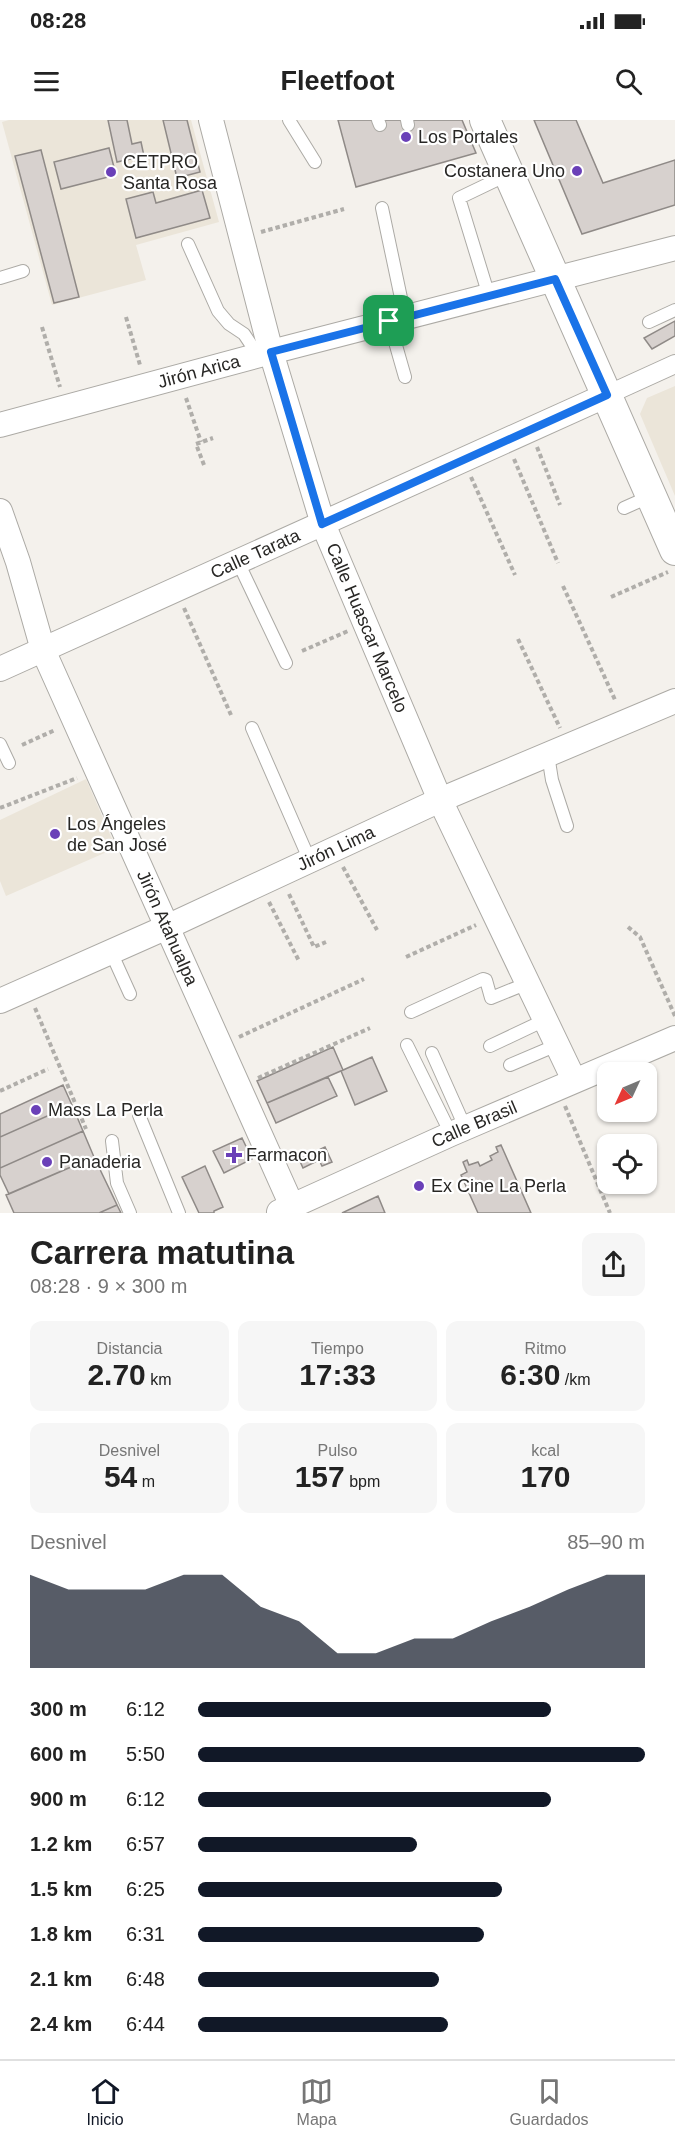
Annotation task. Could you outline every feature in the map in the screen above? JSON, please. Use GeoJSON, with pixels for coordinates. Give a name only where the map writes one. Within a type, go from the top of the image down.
{"type":"FeatureCollection","features":[{"type":"Feature","properties":{"kind":"street","name":"Calle Huascar Marcelo"},"geometry":{"type":"LineString","coordinates":[[212,120],[242,237],[264,354],[322,524],[440,800],[557,1045],[566,1084]]}},
{"type":"Feature","properties":{"kind":"street"},"geometry":{"type":"LineString","coordinates":[[485,120],[675,550]]}},
{"type":"Feature","properties":{"kind":"street","name":"Jirón Arica"},"geometry":{"type":"LineString","coordinates":[[0,425],[397,319],[675,248]]}},
{"type":"Feature","properties":{"kind":"street","name":"Calle Tarata"},"geometry":{"type":"LineString","coordinates":[[0,669],[675,364]]}},
{"type":"Feature","properties":{"kind":"street","name":"Jirón Atahualpa"},"geometry":{"type":"LineString","coordinates":[[0,511],[18,562],[43,650],[238,1087],[300,1208]]}},
{"type":"Feature","properties":{"kind":"street","name":"Jirón Lima"},"geometry":{"type":"LineString","coordinates":[[0,1001],[167,927],[440,800],[675,701]]}},
{"type":"Feature","properties":{"kind":"street","name":"Calle Brasil"},"geometry":{"type":"LineString","coordinates":[[300,1208],[458,1131],[675,1038]]}},
{"type":"Feature","properties":{"kind":"lane"},"geometry":{"type":"LineString","coordinates":[[289,120],[315,162]]}},
{"type":"Feature","properties":{"kind":"lane"},"geometry":{"type":"LineString","coordinates":[[489,296],[459,198],[509,174]]}},
{"type":"Feature","properties":{"kind":"lane"},"geometry":{"type":"LineString","coordinates":[[382,208],[405,377]]}},
{"type":"Feature","properties":{"kind":"lane"},"geometry":{"type":"LineString","coordinates":[[188,244],[218,311],[229,324],[244,334],[264,354]]}},
{"type":"Feature","properties":{"kind":"lane"},"geometry":{"type":"LineString","coordinates":[[0,278],[23,271]]}},
{"type":"Feature","properties":{"kind":"lane"},"geometry":{"type":"LineString","coordinates":[[649,322],[675,310]]}},
{"type":"Feature","properties":{"kind":"lane"},"geometry":{"type":"LineString","coordinates":[[624,508],[651,496]]}},
{"type":"Feature","properties":{"kind":"lane"},"geometry":{"type":"LineString","coordinates":[[238,562],[286,663]]}},
{"type":"Feature","properties":{"kind":"lane"},"geometry":{"type":"LineString","coordinates":[[252,728],[309,861]]}},
{"type":"Feature","properties":{"kind":"lane"},"geometry":{"type":"LineString","coordinates":[[0,744],[9,763]]}},
{"type":"Feature","properties":{"kind":"lane"},"geometry":{"type":"LineString","coordinates":[[558,751],[552,780],[567,826]]}},
{"type":"Feature","properties":{"kind":"lane"},"geometry":{"type":"LineString","coordinates":[[111,952],[130,994]]}},
{"type":"Feature","properties":{"kind":"lane"},"geometry":{"type":"LineString","coordinates":[[411,1012],[483,979],[486,980],[491,998],[528,983]]}},
{"type":"Feature","properties":{"kind":"lane"},"geometry":{"type":"LineString","coordinates":[[490,1046],[545,1020]]}},
{"type":"Feature","properties":{"kind":"lane"},"geometry":{"type":"LineString","coordinates":[[510,1065],[557,1045]]}},
{"type":"Feature","properties":{"kind":"lane"},"geometry":{"type":"LineString","coordinates":[[407,1046],[458,1131]]}},
{"type":"Feature","properties":{"kind":"lane"},"geometry":{"type":"LineString","coordinates":[[432,1053],[458,1131]]}},
{"type":"Feature","properties":{"kind":"lane"},"geometry":{"type":"LineString","coordinates":[[139,1115],[179,1213]]}},
{"type":"Feature","properties":{"kind":"lane"},"geometry":{"type":"LineString","coordinates":[[112,1141],[117,1183],[130,1213]]}},
{"type":"Feature","properties":{"kind":"path"},"geometry":{"type":"LineString","coordinates":[[242,237],[344,209]]}},
{"type":"Feature","properties":{"kind":"path"},"geometry":{"type":"LineString","coordinates":[[126,317],[146,386]]}},
{"type":"Feature","properties":{"kind":"path"},"geometry":{"type":"LineString","coordinates":[[42,327],[67,407]]}},
{"type":"Feature","properties":{"kind":"path"},"geometry":{"type":"LineString","coordinates":[[179,377],[201,442]]}},
{"type":"Feature","properties":{"kind":"path"},"geometry":{"type":"LineString","coordinates":[[204,465],[196,444],[213,438]]}},
{"type":"Feature","properties":{"kind":"path"},"geometry":{"type":"LineString","coordinates":[[537,445],[560,505]]}},
{"type":"Feature","properties":{"kind":"path"},"geometry":{"type":"LineString","coordinates":[[513,456],[558,563]]}},
{"type":"Feature","properties":{"kind":"path"},"geometry":{"type":"LineString","coordinates":[[471,476],[515,575]]}},
{"type":"Feature","properties":{"kind":"path"},"geometry":{"type":"LineString","coordinates":[[611,597],[675,569]]}},
{"type":"Feature","properties":{"kind":"path"},"geometry":{"type":"LineString","coordinates":[[563,586],[625,722]]}},
{"type":"Feature","properties":{"kind":"path"},"geometry":{"type":"LineString","coordinates":[[183,606],[231,715]]}},
{"type":"Feature","properties":{"kind":"path"},"geometry":{"type":"LineString","coordinates":[[302,651],[365,623]]}},
{"type":"Feature","properties":{"kind":"path"},"geometry":{"type":"LineString","coordinates":[[518,639],[558,751]]}},
{"type":"Feature","properties":{"kind":"path"},"geometry":{"type":"LineString","coordinates":[[22,745],[74,720]]}},
{"type":"Feature","properties":{"kind":"path"},"geometry":{"type":"LineString","coordinates":[[0,808],[97,770]]}},
{"type":"Feature","properties":{"kind":"path"},"geometry":{"type":"LineString","coordinates":[[334,850],[376,930]]}},
{"type":"Feature","properties":{"kind":"path"},"geometry":{"type":"LineString","coordinates":[[269,879],[314,947],[326,942]]}},
{"type":"Feature","properties":{"kind":"path"},"geometry":{"type":"LineString","coordinates":[[269,879],[298,961]]}},
{"type":"Feature","properties":{"kind":"path"},"geometry":{"type":"LineString","coordinates":[[406,957],[496,916]]}},
{"type":"Feature","properties":{"kind":"path"},"geometry":{"type":"LineString","coordinates":[[628,927],[640,937],[675,1016]]}},
{"type":"Feature","properties":{"kind":"path"},"geometry":{"type":"LineString","coordinates":[[220,1046],[364,979]]}},
{"type":"Feature","properties":{"kind":"path"},"geometry":{"type":"LineString","coordinates":[[33,1003],[86,1129]]}},
{"type":"Feature","properties":{"kind":"path"},"geometry":{"type":"LineString","coordinates":[[238,1087],[370,1028]]}},
{"type":"Feature","properties":{"kind":"path"},"geometry":{"type":"LineString","coordinates":[[0,1091],[48,1069]]}},
{"type":"Feature","properties":{"kind":"path"},"geometry":{"type":"LineString","coordinates":[[566,1084],[610,1213]]}},
{"type":"Feature","properties":{"kind":"shaded area","name":"CETPRO Santa Rosa"},"geometry":{"type":"Polygon","coordinates":[[[9,120],[191,120],[219,222],[136,245],[146,280],[52,305],[2,122],[9,120]]]}},
{"type":"Feature","properties":{"kind":"shaded area"},"geometry":{"type":"Polygon","coordinates":[[[675,386],[675,496],[640,414],[647,398],[675,386]]]}},
{"type":"Feature","properties":{"kind":"shaded area","name":"Los Ángeles de San José"},"geometry":{"type":"Polygon","coordinates":[[[86,779],[116,848],[6,896],[0,881],[0,820],[86,779]]]}},
{"type":"Feature","properties":{"kind":"building"},"geometry":{"type":"Polygon","coordinates":[[[108,120],[127,120],[132,144],[141,142],[144,156],[117,162],[108,120]]]}},
{"type":"Feature","properties":{"kind":"building"},"geometry":{"type":"Polygon","coordinates":[[[163,120],[187,120],[200,172],[177,178],[163,120]]]}},
{"type":"Feature","properties":{"kind":"building","name":"Los Portales"},"geometry":{"type":"Polygon","coordinates":[[[338,120],[462,120],[476,153],[356,187],[338,120]]]}},
{"type":"Feature","properties":{"kind":"building","name":"Costanera Uno"},"geometry":{"type":"Polygon","coordinates":[[[534,120],[576,120],[603,183],[675,160],[675,205],[582,234],[534,120]]]}},
{"type":"Feature","properties":{"kind":"building"},"geometry":{"type":"Polygon","coordinates":[[[109,148],[116,175],[61,189],[54,162],[109,148]]]}},
{"type":"Feature","properties":{"kind":"building"},"geometry":{"type":"Polygon","coordinates":[[[41,150],[79,297],[54,303],[15,156],[41,150]]]}},
{"type":"Feature","properties":{"kind":"building"},"geometry":{"type":"Polygon","coordinates":[[[202,190],[210,218],[136,238],[126,199],[153,192],[156,203],[202,190]]]}},
{"type":"Feature","properties":{"kind":"building"},"geometry":{"type":"Polygon","coordinates":[[[675,321],[675,336],[652,349],[644,338],[675,321]]]}},
{"type":"Feature","properties":{"kind":"building"},"geometry":{"type":"Polygon","coordinates":[[[333,1047],[343,1070],[267,1103],[257,1081],[333,1047]]]}},
{"type":"Feature","properties":{"kind":"building"},"geometry":{"type":"Polygon","coordinates":[[[372,1057],[387,1091],[355,1105],[341,1071],[372,1057]]]}},
{"type":"Feature","properties":{"kind":"building"},"geometry":{"type":"Polygon","coordinates":[[[328,1077],[337,1096],[276,1123],[267,1103],[328,1077]]]}},
{"type":"Feature","properties":{"kind":"building","name":"Mass La Perla"},"geometry":{"type":"Polygon","coordinates":[[[63,1085],[72,1105],[0,1137],[0,1114],[63,1085]]]}},
{"type":"Feature","properties":{"kind":"building"},"geometry":{"type":"Polygon","coordinates":[[[72,1105],[83,1131],[0,1168],[0,1137],[72,1105]]]}},
{"type":"Feature","properties":{"kind":"building","name":"Panaderia"},"geometry":{"type":"Polygon","coordinates":[[[83,1131],[94,1157],[9,1194],[0,1175],[0,1168],[83,1131]]]}},
{"type":"Feature","properties":{"kind":"building"},"geometry":{"type":"Polygon","coordinates":[[[242,1138],[252,1159],[224,1173],[213,1151],[242,1138]]]}},
{"type":"Feature","properties":{"kind":"building"},"geometry":{"type":"Polygon","coordinates":[[[501,1145],[531,1213],[478,1213],[461,1175],[467,1172],[463,1162],[467,1160],[469,1165],[478,1162],[480,1166],[492,1160],[490,1156],[498,1152],[496,1147],[501,1145]]]}},
{"type":"Feature","properties":{"kind":"building"},"geometry":{"type":"Polygon","coordinates":[[[325,1147],[332,1162],[322,1166],[319,1160],[303,1168],[299,1159],[325,1147]]]}},
{"type":"Feature","properties":{"kind":"building"},"geometry":{"type":"Polygon","coordinates":[[[94,1157],[117,1205],[99,1213],[14,1213],[6,1195],[94,1157]]]}},
{"type":"Feature","properties":{"kind":"building"},"geometry":{"type":"Polygon","coordinates":[[[205,1166],[223,1207],[214,1213],[199,1213],[182,1177],[205,1166]]]}},
{"type":"Feature","properties":{"kind":"building"},"geometry":{"type":"Polygon","coordinates":[[[378,1196],[385,1213],[342,1213],[378,1196]]]}},
{"type":"Feature","properties":{"kind":"building"},"geometry":{"type":"Polygon","coordinates":[[[117,1205],[121,1213],[99,1213],[117,1205]]]}},
{"type":"Feature","properties":{"kind":"place","name":"Los Portales"},"geometry":{"type":"Point","coordinates":[406,137]}},
{"type":"Feature","properties":{"kind":"place","name":"Costanera Uno"},"geometry":{"type":"Point","coordinates":[577,171]}},
{"type":"Feature","properties":{"kind":"place","name":"CETPRO Santa Rosa"},"geometry":{"type":"Point","coordinates":[111,172]}},
{"type":"Feature","properties":{"kind":"place","name":"Los Ángeles de San José"},"geometry":{"type":"Point","coordinates":[55,834]}},
{"type":"Feature","properties":{"kind":"place","name":"Mass La Perla"},"geometry":{"type":"Point","coordinates":[36,1110]}},
{"type":"Feature","properties":{"kind":"place","name":"Farmacon"},"geometry":{"type":"Point","coordinates":[234,1155]}},
{"type":"Feature","properties":{"kind":"place","name":"Panaderia"},"geometry":{"type":"Point","coordinates":[47,1162]}},
{"type":"Feature","properties":{"kind":"place","name":"Ex Cine La Perla"},"geometry":{"type":"Point","coordinates":[419,1186]}},
{"type":"Feature","properties":{"kind":"route"},"geometry":{"type":"LineString","coordinates":[[555,279],[607,395],[322,524],[271,352],[389,321],[555,279]]}}]}
